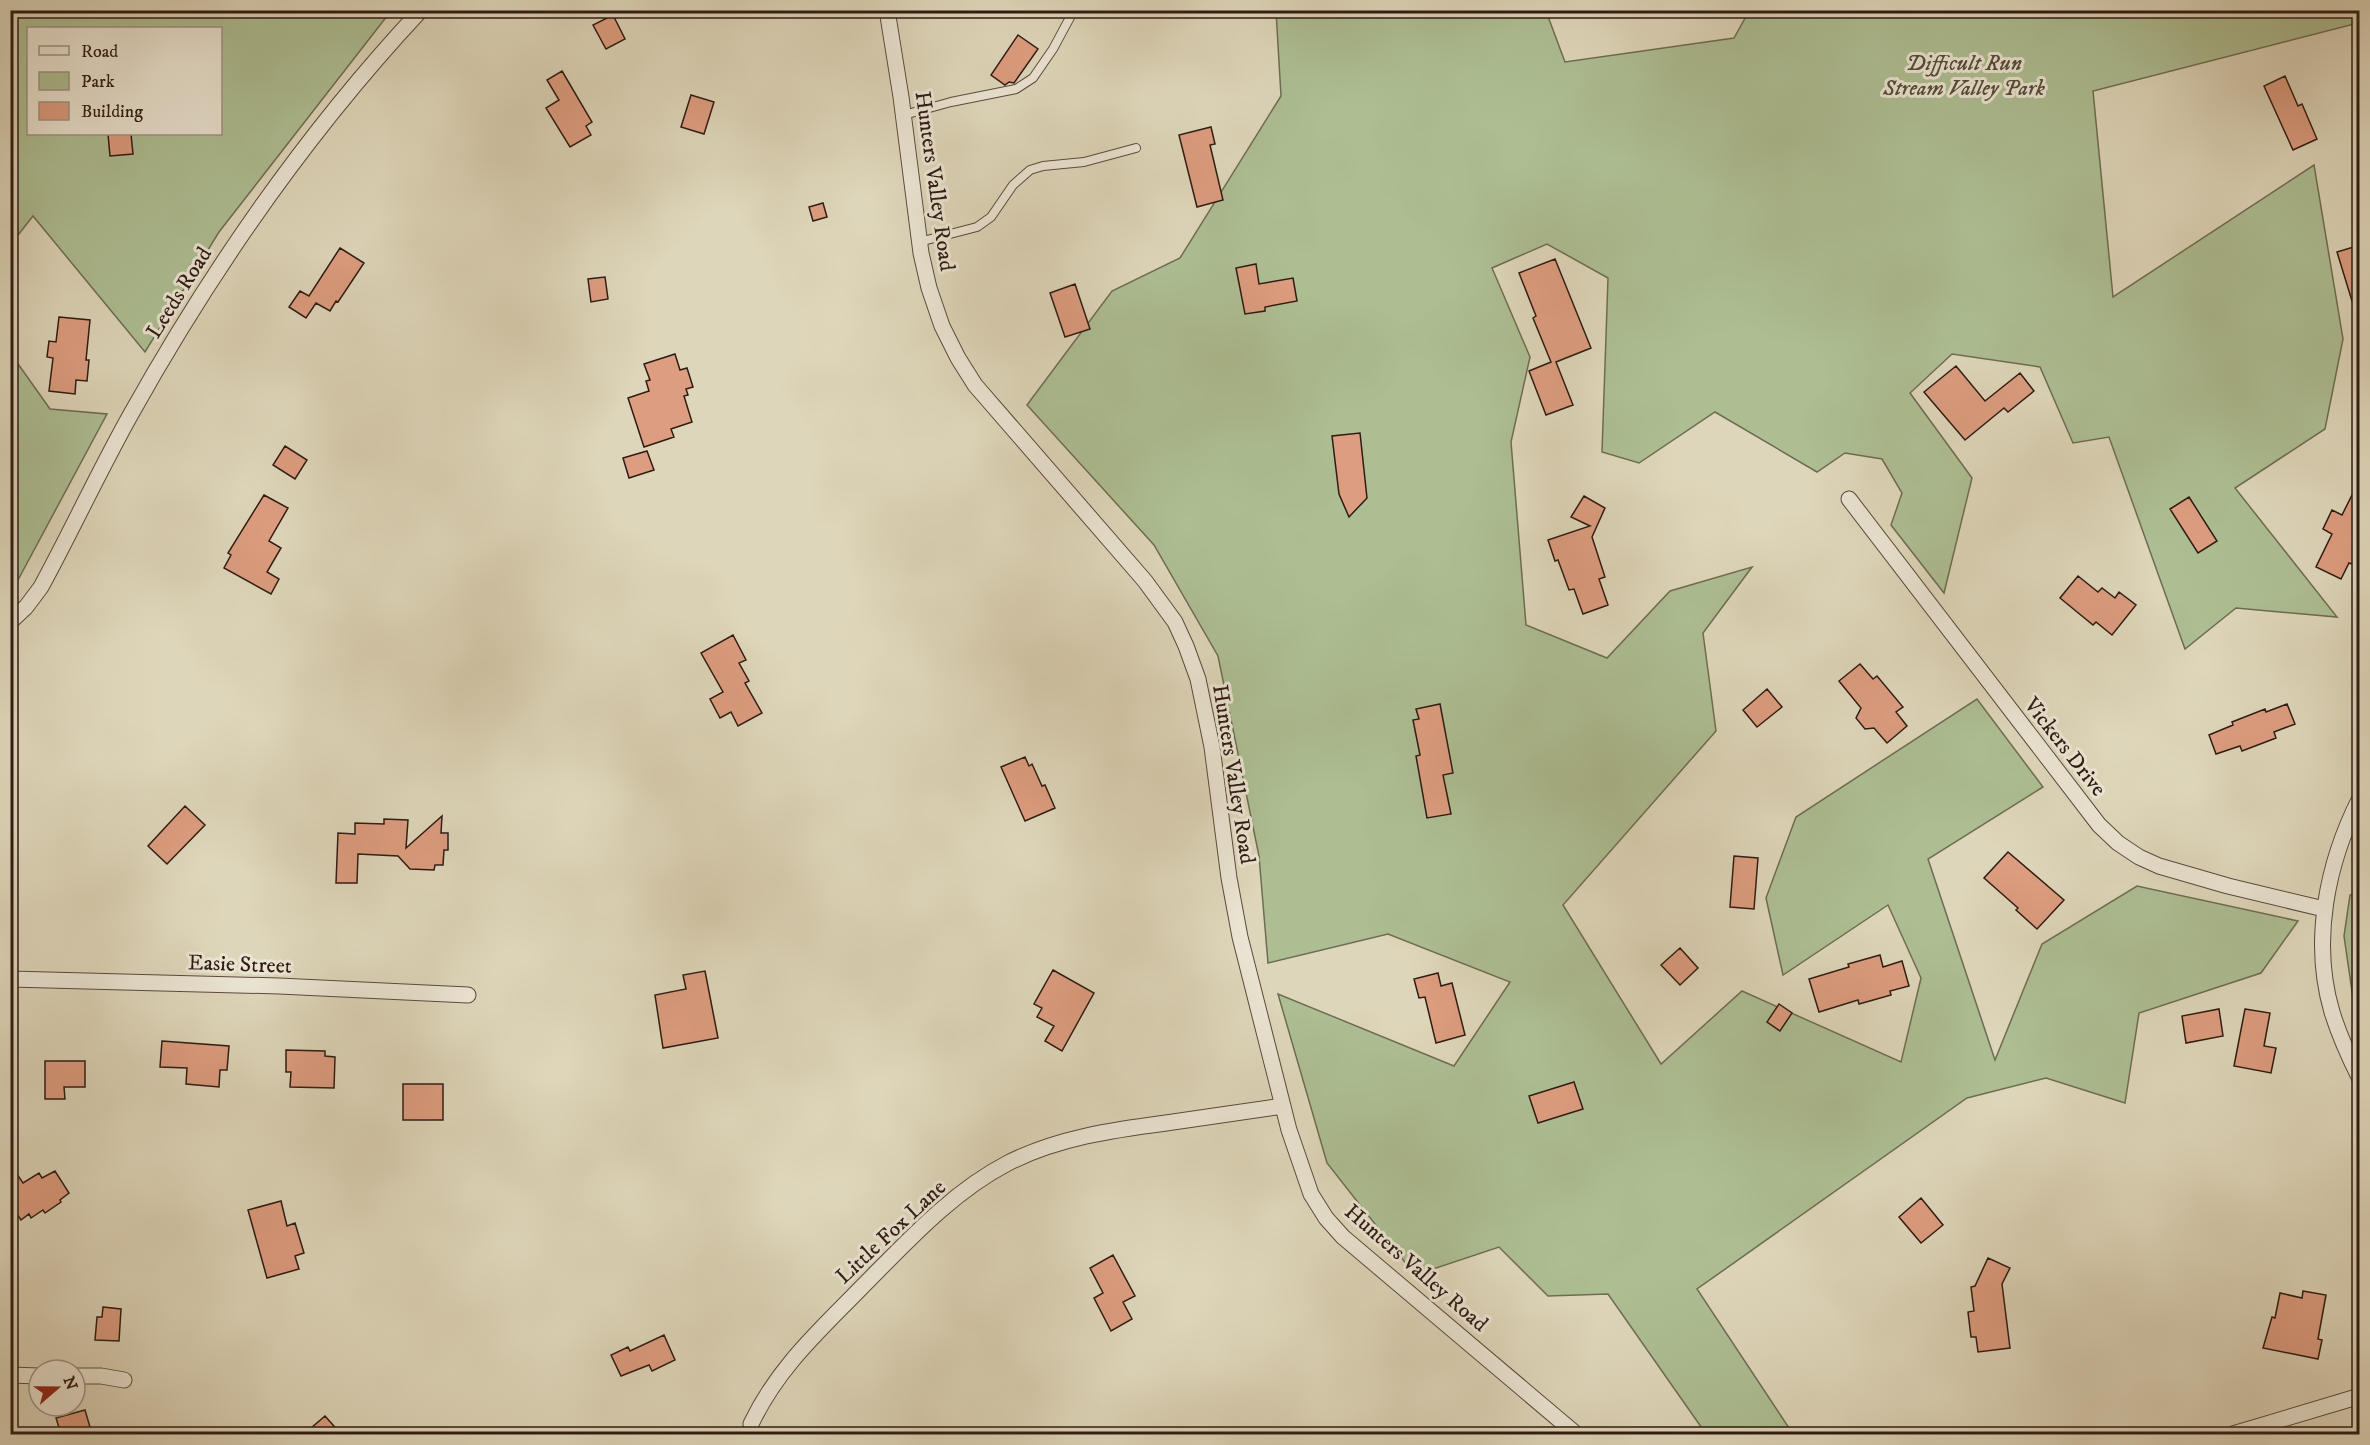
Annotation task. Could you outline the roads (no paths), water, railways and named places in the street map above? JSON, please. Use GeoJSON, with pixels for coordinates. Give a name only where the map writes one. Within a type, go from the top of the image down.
{"type":"FeatureCollection","features":[{"type":"Feature","properties":{"kind":"street","name":"Leeds Road"},"geometry":{"type":"LineString","coordinates":[[10,622],[26,607],[41,587],[132,412],[184,323],[247,228],[347,93],[421,10]]}},
{"type":"Feature","properties":{"kind":"street","name":"Hunters Valley Road"},"geometry":{"type":"LineString","coordinates":[[887,10],[904,115],[919,242],[929,288],[942,326],[957,358],[975,385],[1145,581],[1175,622],[1198,679],[1212,747],[1229,878],[1240,936],[1283,1106],[1301,1170],[1311,1194],[1326,1218],[1342,1237],[1576,1434]]}},
{"type":"Feature","properties":{"kind":"street","name":"Vickers Drive"},"geometry":{"type":"LineString","coordinates":[[1849,499],[2098,825],[2118,843],[2159,866],[2228,886],[2324,909]]}},
{"type":"Feature","properties":{"kind":"street"},"geometry":{"type":"LineString","coordinates":[[2360,798],[2342,840],[2329,882],[2322,938],[2324,975],[2331,1010],[2343,1044],[2360,1079]]}},
{"type":"Feature","properties":{"kind":"street","name":"Easie Street"},"geometry":{"type":"LineString","coordinates":[[10,980],[279,986],[468,995]]}},
{"type":"Feature","properties":{"kind":"street","name":"Little Fox Lane"},"geometry":{"type":"LineString","coordinates":[[751,1424],[780,1373],[803,1346],[924,1225],[962,1194],[1005,1164],[1062,1141],[1126,1128],[1283,1106]]}},
{"type":"Feature","properties":{"kind":"street"},"geometry":{"type":"LineString","coordinates":[[10,1375],[27,1376]]}},
{"type":"Feature","properties":{"kind":"street"},"geometry":{"type":"LineString","coordinates":[[87,1376],[124,1380]]}},
{"type":"Feature","properties":{"kind":"street"},"geometry":{"type":"LineString","coordinates":[[2233,1434],[2360,1396]]}},
{"type":"Feature","properties":{"kind":"lane"},"geometry":{"type":"LineString","coordinates":[[904,115],[951,102],[1016,89],[1033,78],[1053,49],[1074,10]]}},
{"type":"Feature","properties":{"kind":"lane"},"geometry":{"type":"LineString","coordinates":[[919,242],[977,227],[991,217],[1013,185],[1030,170],[1043,166],[1084,162],[1136,148]]}},
{"type":"Feature","properties":{"kind":"park label","name":"Difficult Run Stream Valley Park"},"geometry":{"type":"Point","coordinates":[1964,74]}}]}
